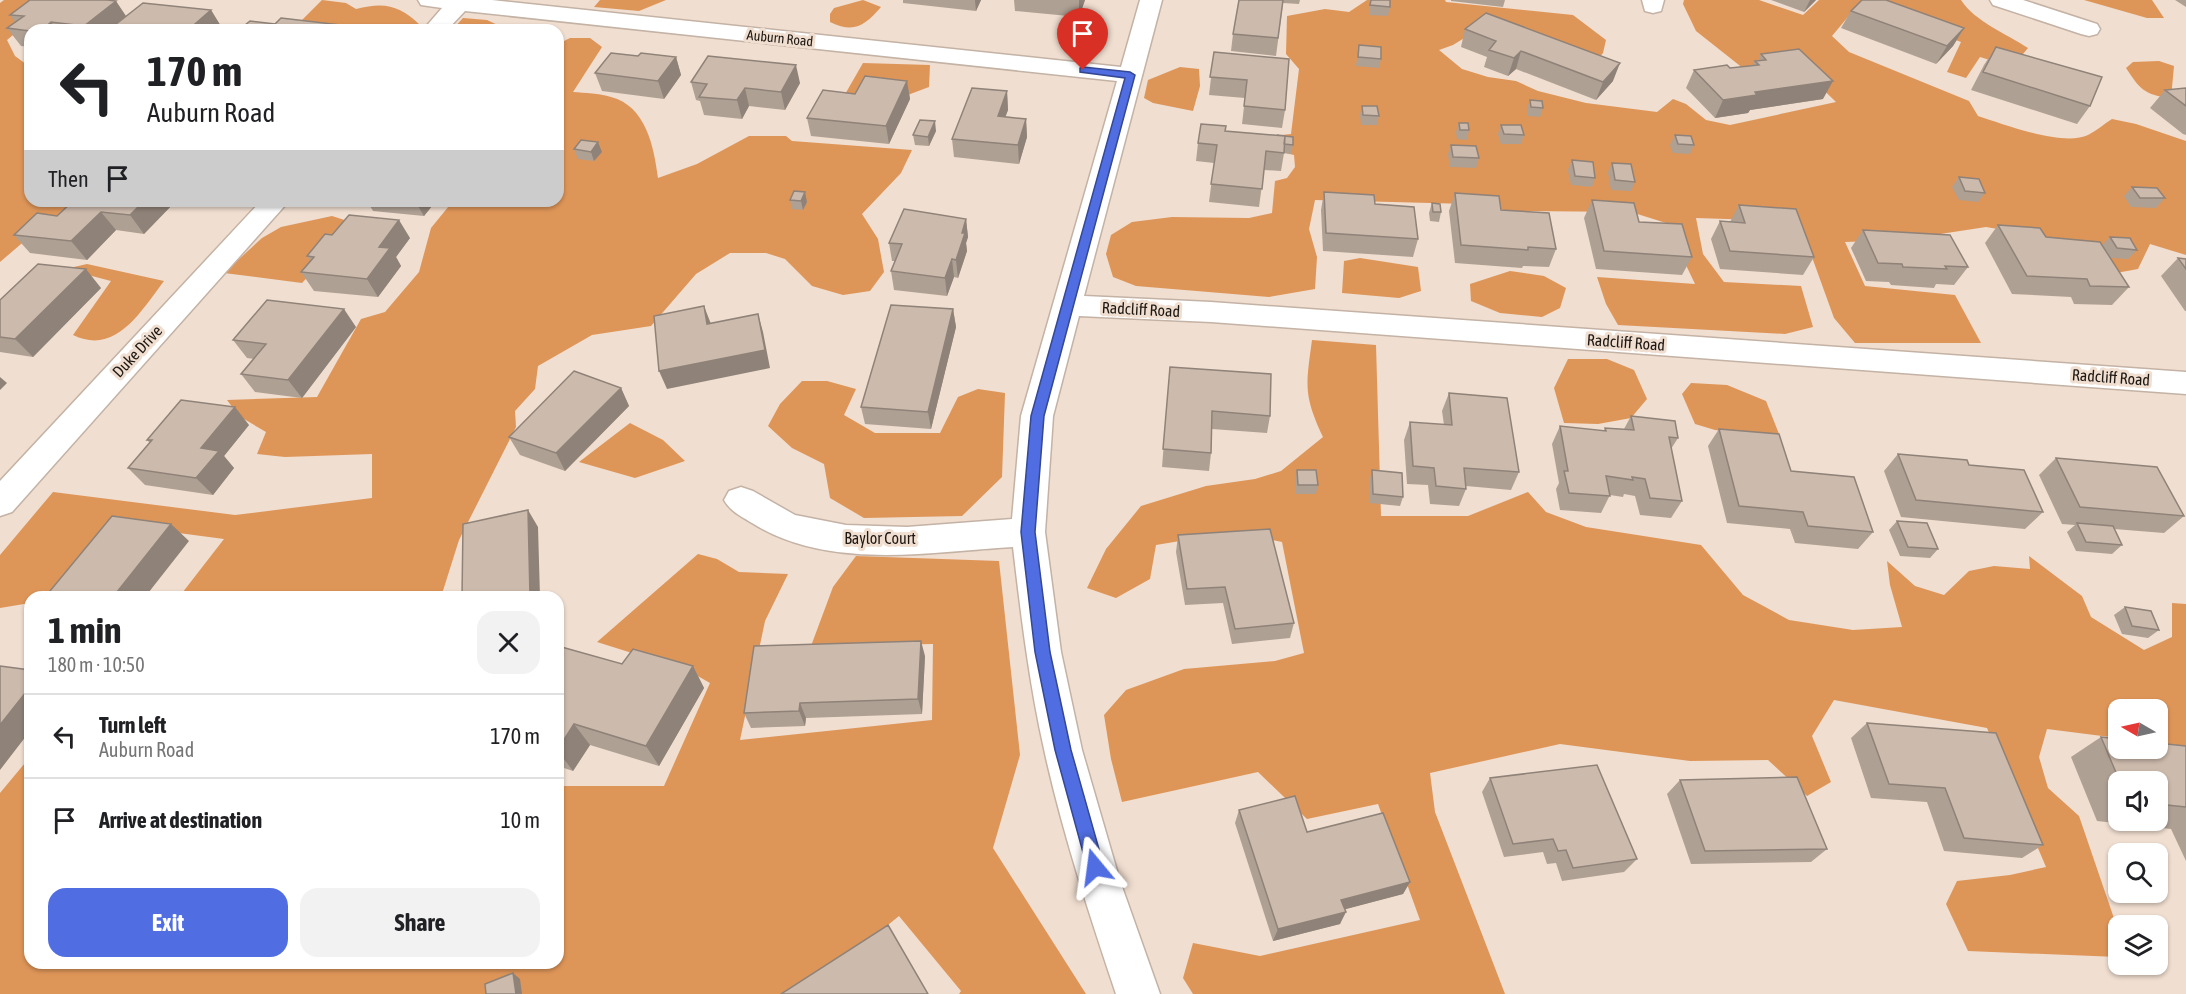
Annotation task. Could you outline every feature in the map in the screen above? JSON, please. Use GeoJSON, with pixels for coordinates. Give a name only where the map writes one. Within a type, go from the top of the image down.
{"type":"FeatureCollection","features":[{"type":"Feature","properties":{"kind":"street","name":"Auburn Road"},"geometry":{"type":"LineString","coordinates":[[429,0],[1130,75]]}},
{"type":"Feature","properties":{"kind":"street"},"geometry":{"type":"LineString","coordinates":[[1138,994],[1099,881],[1063,750],[1042,652],[1028,532],[1037,416],[1150,0]]}},
{"type":"Feature","properties":{"kind":"street"},"geometry":{"type":"LineString","coordinates":[[2001,0],[2089,29]]}},
{"type":"Feature","properties":{"kind":"street"},"geometry":{"type":"LineString","coordinates":[[440,24],[460,3]]}},
{"type":"Feature","properties":{"kind":"street","name":"Duke Drive"},"geometry":{"type":"LineString","coordinates":[[0,503],[271,207]]}},
{"type":"Feature","properties":{"kind":"street","name":"Radcliff Road"},"geometry":{"type":"LineString","coordinates":[[1066,305],[1211,312],[2186,382]]}},
{"type":"Feature","properties":{"kind":"street","name":"Baylor Court"},"geometry":{"type":"LineString","coordinates":[[741,500],[787,526],[827,538],[868,542],[1028,532]]}},
{"type":"Feature","properties":{"kind":"shaded area"},"geometry":{"type":"Polygon","coordinates":[[[4,0],[93,0],[53,2],[7,40],[15,56],[24,63],[24,207],[82,207],[28,238],[0,262],[0,3],[4,0]]]}},
{"type":"Feature","properties":{"kind":"shaded area"},"geometry":{"type":"Polygon","coordinates":[[[322,0],[346,3],[356,9],[375,6],[391,7],[406,14],[419,24],[298,24],[322,0]]]}},
{"type":"Feature","properties":{"kind":"shaded area"},"geometry":{"type":"Polygon","coordinates":[[[600,0],[666,0],[639,11],[594,7],[600,0]]]}},
{"type":"Feature","properties":{"kind":"shaded area"},"geometry":{"type":"Polygon","coordinates":[[[863,0],[881,7],[864,23],[859,26],[846,27],[830,22],[830,14],[834,8],[863,0]]]}},
{"type":"Feature","properties":{"kind":"shaded area"},"geometry":{"type":"Polygon","coordinates":[[[1367,0],[1445,0],[1446,2],[1573,15],[1606,40],[1603,53],[1591,67],[1482,27],[1453,45],[1439,50],[1462,69],[1488,77],[1516,81],[1538,91],[1586,103],[1657,112],[1673,99],[1686,104],[1706,120],[1730,125],[1836,102],[1797,64],[1744,69],[1696,31],[1683,4],[1684,0],[1759,0],[1803,15],[1819,0],[1862,0],[1832,36],[1849,52],[1969,101],[1978,116],[2017,129],[2064,138],[2088,135],[2112,119],[2136,124],[2186,141],[2186,255],[2150,244],[2138,269],[2116,273],[2033,235],[1986,227],[1901,240],[1845,242],[1865,286],[1955,295],[1981,343],[1855,343],[1834,318],[1804,235],[1784,221],[1696,218],[1703,254],[1724,282],[1801,286],[1813,327],[1785,334],[1618,325],[1606,304],[1597,277],[1695,284],[1666,223],[1631,212],[1510,211],[1469,204],[1315,200],[1309,229],[1317,257],[1315,289],[1269,297],[1136,286],[1113,277],[1106,254],[1111,235],[1132,222],[1172,217],[1249,218],[1272,213],[1275,181],[1287,178],[1295,167],[1294,155],[1251,145],[1272,136],[1291,134],[1299,69],[1286,54],[1287,16],[1325,9],[1349,12],[1367,0]]]}},
{"type":"Feature","properties":{"kind":"shaded area"},"geometry":{"type":"Polygon","coordinates":[[[1888,0],[1961,0],[1982,21],[2028,48],[2012,67],[1980,57],[1966,78],[1947,72],[1961,42],[1880,11],[1888,0]]]}},
{"type":"Feature","properties":{"kind":"shaded area"},"geometry":{"type":"Polygon","coordinates":[[[2084,0],[2152,0],[2164,18],[2147,18],[2084,0]]]}},
{"type":"Feature","properties":{"kind":"shaded area"},"geometry":{"type":"Polygon","coordinates":[[[463,18],[487,20],[496,24],[458,24],[463,18]]]}},
{"type":"Feature","properties":{"kind":"shaded area"},"geometry":{"type":"Polygon","coordinates":[[[570,38],[590,38],[602,47],[573,92],[606,96],[623,102],[633,109],[651,141],[658,178],[697,164],[749,136],[786,136],[792,141],[912,150],[901,173],[862,214],[878,239],[884,272],[870,291],[843,295],[812,286],[785,259],[766,253],[730,253],[696,274],[651,326],[592,335],[538,366],[535,389],[515,411],[516,427],[459,540],[443,591],[184,591],[224,539],[118,525],[68,581],[52,591],[24,591],[24,604],[0,608],[0,555],[53,492],[235,515],[372,498],[372,454],[285,457],[257,454],[266,432],[239,416],[227,400],[317,397],[361,319],[385,312],[419,272],[431,228],[448,207],[564,207],[564,41],[570,38]]]}},
{"type":"Feature","properties":{"kind":"shaded area"},"geometry":{"type":"Polygon","coordinates":[[[2159,61],[2174,66],[2171,98],[2144,90],[2126,68],[2133,62],[2159,61]]]}},
{"type":"Feature","properties":{"kind":"shaded area"},"geometry":{"type":"Polygon","coordinates":[[[863,63],[930,65],[929,87],[905,96],[844,96],[863,63]]]}},
{"type":"Feature","properties":{"kind":"shaded area"},"geometry":{"type":"Polygon","coordinates":[[[1180,67],[1199,69],[1200,86],[1193,111],[1153,103],[1144,98],[1148,80],[1180,67]]]}},
{"type":"Feature","properties":{"kind":"shaded area"},"geometry":{"type":"Polygon","coordinates":[[[332,216],[357,224],[302,283],[224,273],[262,238],[281,227],[332,216]]]}},
{"type":"Feature","properties":{"kind":"shaded area"},"geometry":{"type":"Polygon","coordinates":[[[1360,258],[1418,267],[1421,291],[1399,298],[1342,293],[1344,261],[1360,258]]]}},
{"type":"Feature","properties":{"kind":"shaded area"},"geometry":{"type":"Polygon","coordinates":[[[87,264],[164,281],[126,327],[102,340],[88,340],[73,335],[111,281],[65,269],[87,264]]]}},
{"type":"Feature","properties":{"kind":"shaded area"},"geometry":{"type":"Polygon","coordinates":[[[1510,271],[1544,276],[1566,288],[1560,308],[1542,317],[1500,313],[1471,301],[1470,284],[1510,271]]]}},
{"type":"Feature","properties":{"kind":"shaded area"},"geometry":{"type":"Polygon","coordinates":[[[1312,340],[1376,345],[1381,516],[1468,516],[1528,492],[1546,512],[1586,527],[1701,545],[1743,595],[1789,620],[1853,630],[1902,627],[1890,585],[1887,561],[1915,586],[1944,595],[1969,571],[1994,566],[2030,569],[2029,556],[2082,596],[2091,617],[2144,650],[2172,637],[2172,603],[2186,604],[2186,746],[2168,744],[2168,699],[2108,699],[2108,737],[2047,729],[2039,757],[2048,788],[2079,816],[2113,915],[2108,915],[2108,957],[1968,951],[1946,904],[1957,881],[2010,875],[2046,867],[1987,728],[1834,700],[1812,736],[1831,782],[1807,796],[1768,760],[1690,761],[1560,744],[1430,773],[1435,812],[1505,994],[1193,994],[1183,978],[1193,943],[1260,956],[1420,920],[1378,804],[1307,819],[1258,772],[1122,802],[1111,759],[1104,715],[1126,690],[1184,669],[1275,661],[1304,653],[1282,542],[1234,532],[1156,545],[1150,579],[1116,598],[1087,588],[1106,549],[1141,506],[1206,486],[1255,479],[1281,471],[1323,437],[1309,399],[1308,368],[1312,340]]]}},
{"type":"Feature","properties":{"kind":"shaded area"},"geometry":{"type":"Polygon","coordinates":[[[1568,359],[1607,359],[1634,370],[1647,399],[1631,418],[1598,424],[1564,423],[1554,388],[1568,359]]]}},
{"type":"Feature","properties":{"kind":"shaded area"},"geometry":{"type":"Polygon","coordinates":[[[802,381],[827,381],[856,389],[844,415],[875,433],[940,433],[958,397],[978,389],[1005,393],[1002,477],[962,516],[864,518],[830,498],[824,464],[792,448],[768,426],[780,404],[802,381]]]}},
{"type":"Feature","properties":{"kind":"shaded area"},"geometry":{"type":"Polygon","coordinates":[[[1691,383],[1727,385],[1766,401],[1781,439],[1715,430],[1695,424],[1682,394],[1691,383]]]}},
{"type":"Feature","properties":{"kind":"shaded area"},"geometry":{"type":"Polygon","coordinates":[[[630,423],[663,440],[685,461],[635,478],[579,462],[630,423]]]}},
{"type":"Feature","properties":{"kind":"shaded area"},"geometry":{"type":"Polygon","coordinates":[[[698,554],[717,559],[739,572],[788,574],[765,621],[740,740],[932,720],[933,644],[811,646],[833,587],[856,556],[999,561],[1020,755],[993,848],[1086,994],[959,994],[961,991],[899,916],[803,994],[0,994],[0,793],[24,764],[24,969],[564,969],[564,786],[664,786],[710,683],[689,671],[597,642],[698,554]]]}},
{"type":"Feature","properties":{"kind":"building"},"geometry":{"type":"Polygon","coordinates":[[[30,0],[116,1],[87,24],[51,22],[49,24],[24,24],[24,30],[7,28],[24,16],[10,15],[30,0]]]}},
{"type":"Feature","properties":{"kind":"building"},"geometry":{"type":"Polygon","coordinates":[[[1239,0],[1283,0],[1278,38],[1233,34],[1239,0]]]}},
{"type":"Feature","properties":{"kind":"building"},"geometry":{"type":"Polygon","coordinates":[[[1371,0],[1390,0],[1390,7],[1370,5],[1371,0]]]}},
{"type":"Feature","properties":{"kind":"building"},"geometry":{"type":"Polygon","coordinates":[[[1862,0],[1886,0],[1964,28],[1947,46],[1851,11],[1862,0]]]}},
{"type":"Feature","properties":{"kind":"building"},"geometry":{"type":"Polygon","coordinates":[[[143,3],[211,10],[195,24],[116,24],[143,3]]]}},
{"type":"Feature","properties":{"kind":"building"},"geometry":{"type":"Polygon","coordinates":[[[1486,13],[1620,63],[1603,82],[1521,51],[1514,58],[1489,50],[1496,41],[1465,29],[1486,13]]]}},
{"type":"Feature","properties":{"kind":"building"},"geometry":{"type":"Polygon","coordinates":[[[281,18],[332,24],[275,24],[281,18]]]}},
{"type":"Feature","properties":{"kind":"building"},"geometry":{"type":"Polygon","coordinates":[[[250,21],[275,24],[246,24],[250,21]]]}},
{"type":"Feature","properties":{"kind":"building"},"geometry":{"type":"Polygon","coordinates":[[[1359,45],[1381,47],[1381,59],[1358,57],[1359,45]]]}},
{"type":"Feature","properties":{"kind":"building"},"geometry":{"type":"Polygon","coordinates":[[[1996,47],[2102,77],[2090,106],[1983,72],[1996,47]]]}},
{"type":"Feature","properties":{"kind":"building"},"geometry":{"type":"Polygon","coordinates":[[[1799,49],[1833,81],[1755,92],[1757,95],[1723,100],[1694,70],[1727,65],[1730,68],[1759,65],[1755,61],[1766,60],[1761,54],[1799,49]]]}},
{"type":"Feature","properties":{"kind":"building"},"geometry":{"type":"Polygon","coordinates":[[[1214,52],[1289,59],[1285,110],[1244,106],[1247,80],[1210,77],[1214,52]]]}},
{"type":"Feature","properties":{"kind":"building"},"geometry":{"type":"Polygon","coordinates":[[[611,53],[638,56],[641,53],[676,57],[658,81],[595,73],[611,53]]]}},
{"type":"Feature","properties":{"kind":"building"},"geometry":{"type":"Polygon","coordinates":[[[708,56],[796,65],[781,92],[745,88],[737,100],[699,97],[707,84],[691,82],[708,56]]]}},
{"type":"Feature","properties":{"kind":"building"},"geometry":{"type":"Polygon","coordinates":[[[865,76],[907,81],[886,126],[807,118],[823,90],[855,94],[865,76]]]}},
{"type":"Feature","properties":{"kind":"building"},"geometry":{"type":"Polygon","coordinates":[[[972,88],[1007,91],[998,116],[1026,119],[1018,145],[952,139],[972,88]]]}},
{"type":"Feature","properties":{"kind":"building"},"geometry":{"type":"Polygon","coordinates":[[[2186,88],[2186,106],[2165,90],[2186,88]]]}},
{"type":"Feature","properties":{"kind":"building"},"geometry":{"type":"Polygon","coordinates":[[[1530,100],[1542,101],[1543,108],[1531,107],[1530,100]]]}},
{"type":"Feature","properties":{"kind":"building"},"geometry":{"type":"Polygon","coordinates":[[[1362,106],[1377,106],[1379,116],[1363,115],[1362,106]]]}},
{"type":"Feature","properties":{"kind":"building"},"geometry":{"type":"Polygon","coordinates":[[[920,120],[935,121],[928,137],[913,135],[920,120]]]}},
{"type":"Feature","properties":{"kind":"building"},"geometry":{"type":"Polygon","coordinates":[[[1459,123],[1468,123],[1469,130],[1460,130],[1459,123]]]}},
{"type":"Feature","properties":{"kind":"building"},"geometry":{"type":"Polygon","coordinates":[[[1201,124],[1226,126],[1225,131],[1285,136],[1284,153],[1266,151],[1262,189],[1211,184],[1217,145],[1198,143],[1201,124]]]}},
{"type":"Feature","properties":{"kind":"building"},"geometry":{"type":"Polygon","coordinates":[[[1501,125],[1521,125],[1524,135],[1504,134],[1501,125]]]}},
{"type":"Feature","properties":{"kind":"building"},"geometry":{"type":"Polygon","coordinates":[[[1675,135],[1691,136],[1694,145],[1678,144],[1675,135]]]}},
{"type":"Feature","properties":{"kind":"building"},"geometry":{"type":"Polygon","coordinates":[[[1285,136],[1293,137],[1293,145],[1284,144],[1285,136]]]}},
{"type":"Feature","properties":{"kind":"building"},"geometry":{"type":"Polygon","coordinates":[[[581,140],[598,142],[591,152],[574,149],[581,140]]]}},
{"type":"Feature","properties":{"kind":"building"},"geometry":{"type":"Polygon","coordinates":[[[1451,145],[1476,146],[1479,158],[1453,157],[1451,145]]]}},
{"type":"Feature","properties":{"kind":"building"},"geometry":{"type":"Polygon","coordinates":[[[1572,160],[1593,162],[1595,178],[1575,176],[1572,160]]]}},
{"type":"Feature","properties":{"kind":"building"},"geometry":{"type":"Polygon","coordinates":[[[1612,163],[1631,164],[1635,182],[1615,180],[1612,163]]]}},
{"type":"Feature","properties":{"kind":"building"},"geometry":{"type":"Polygon","coordinates":[[[1959,177],[1979,179],[1985,193],[1965,191],[1959,177]]]}},
{"type":"Feature","properties":{"kind":"building"},"geometry":{"type":"Polygon","coordinates":[[[2132,187],[2157,188],[2165,198],[2140,198],[2132,187]]]}},
{"type":"Feature","properties":{"kind":"building"},"geometry":{"type":"Polygon","coordinates":[[[794,191],[805,192],[801,201],[790,200],[794,191]]]}},
{"type":"Feature","properties":{"kind":"building"},"geometry":{"type":"Polygon","coordinates":[[[1324,192],[1374,195],[1375,204],[1414,207],[1418,239],[1326,233],[1324,192]]]}},
{"type":"Feature","properties":{"kind":"building"},"geometry":{"type":"Polygon","coordinates":[[[1455,193],[1499,196],[1501,210],[1549,213],[1556,249],[1528,247],[1528,250],[1461,245],[1455,193]]]}},
{"type":"Feature","properties":{"kind":"building"},"geometry":{"type":"Polygon","coordinates":[[[1592,200],[1634,203],[1639,222],[1682,224],[1692,257],[1604,251],[1592,200]]]}},
{"type":"Feature","properties":{"kind":"building"},"geometry":{"type":"Polygon","coordinates":[[[1432,203],[1440,204],[1441,212],[1433,212],[1432,203]]]}},
{"type":"Feature","properties":{"kind":"building"},"geometry":{"type":"Polygon","coordinates":[[[1739,205],[1796,209],[1814,257],[1730,251],[1720,221],[1745,223],[1739,205]]]}},
{"type":"Feature","properties":{"kind":"building"},"geometry":{"type":"Polygon","coordinates":[[[67,207],[138,207],[130,215],[101,212],[71,241],[14,235],[37,213],[57,216],[67,207]]]}},
{"type":"Feature","properties":{"kind":"building"},"geometry":{"type":"Polygon","coordinates":[[[904,209],[966,219],[962,233],[965,233],[956,260],[952,259],[945,278],[891,271],[902,244],[889,243],[904,209]]]}},
{"type":"Feature","properties":{"kind":"building"},"geometry":{"type":"Polygon","coordinates":[[[349,215],[399,220],[379,247],[390,248],[367,279],[301,272],[314,257],[307,256],[325,234],[332,235],[349,215]]]}},
{"type":"Feature","properties":{"kind":"building"},"geometry":{"type":"Polygon","coordinates":[[[1998,225],[2040,228],[2046,237],[2100,242],[2129,287],[2090,286],[2087,279],[2027,276],[1998,225]]]}},
{"type":"Feature","properties":{"kind":"building"},"geometry":{"type":"Polygon","coordinates":[[[1863,230],[1950,235],[1968,267],[1945,266],[1947,269],[1903,267],[1902,264],[1878,263],[1863,230]]]}},
{"type":"Feature","properties":{"kind":"building"},"geometry":{"type":"Polygon","coordinates":[[[2110,237],[2130,238],[2137,250],[2117,248],[2110,237]]]}},
{"type":"Feature","properties":{"kind":"building"},"geometry":{"type":"Polygon","coordinates":[[[2178,258],[2186,259],[2186,269],[2178,258]]]}},
{"type":"Feature","properties":{"kind":"building"},"geometry":{"type":"Polygon","coordinates":[[[38,264],[86,269],[15,339],[0,337],[0,300],[38,264]]]}},
{"type":"Feature","properties":{"kind":"building"},"geometry":{"type":"Polygon","coordinates":[[[267,300],[344,309],[288,380],[241,374],[266,344],[233,340],[267,300]]]}},
{"type":"Feature","properties":{"kind":"building"},"geometry":{"type":"Polygon","coordinates":[[[891,305],[953,309],[928,412],[861,407],[891,305]]]}},
{"type":"Feature","properties":{"kind":"building"},"geometry":{"type":"Polygon","coordinates":[[[704,306],[707,324],[758,314],[765,350],[659,371],[654,316],[704,306]]]}},
{"type":"Feature","properties":{"kind":"building"},"geometry":{"type":"Polygon","coordinates":[[[1170,367],[1271,374],[1270,416],[1212,411],[1211,453],[1163,449],[1170,367]]]}},
{"type":"Feature","properties":{"kind":"building"},"geometry":{"type":"Polygon","coordinates":[[[574,371],[621,388],[556,453],[509,437],[574,371]]]}},
{"type":"Feature","properties":{"kind":"building"},"geometry":{"type":"Polygon","coordinates":[[[1449,393],[1507,398],[1519,472],[1464,468],[1466,489],[1436,486],[1434,468],[1413,466],[1410,422],[1452,425],[1449,393]]]}},
{"type":"Feature","properties":{"kind":"building"},"geometry":{"type":"Polygon","coordinates":[[[181,400],[235,407],[201,448],[219,451],[196,478],[128,468],[152,440],[147,440],[181,400]]]}},
{"type":"Feature","properties":{"kind":"building"},"geometry":{"type":"Polygon","coordinates":[[[1631,416],[1675,421],[1678,438],[1669,437],[1682,501],[1650,498],[1645,479],[1632,477],[1633,480],[1606,476],[1610,496],[1569,493],[1564,471],[1568,471],[1560,426],[1606,431],[1605,428],[1634,430],[1631,416]]]}},
{"type":"Feature","properties":{"kind":"building"},"geometry":{"type":"Polygon","coordinates":[[[1719,429],[1779,434],[1791,471],[1854,477],[1873,532],[1808,526],[1803,512],[1739,506],[1719,429]]]}},
{"type":"Feature","properties":{"kind":"building"},"geometry":{"type":"Polygon","coordinates":[[[1898,454],[1967,460],[1969,465],[2024,470],[2043,512],[1916,500],[1898,454]]]}},
{"type":"Feature","properties":{"kind":"building"},"geometry":{"type":"Polygon","coordinates":[[[2056,458],[2157,467],[2184,516],[2080,507],[2056,458]]]}},
{"type":"Feature","properties":{"kind":"building"},"geometry":{"type":"Polygon","coordinates":[[[1297,470],[1316,470],[1318,485],[1298,485],[1297,470]]]}},
{"type":"Feature","properties":{"kind":"building"},"geometry":{"type":"Polygon","coordinates":[[[1372,470],[1402,473],[1403,497],[1373,494],[1372,470]]]}},
{"type":"Feature","properties":{"kind":"building"},"geometry":{"type":"Polygon","coordinates":[[[528,510],[530,591],[462,591],[463,524],[528,510]]]}},
{"type":"Feature","properties":{"kind":"building"},"geometry":{"type":"Polygon","coordinates":[[[112,516],[171,524],[118,591],[50,591],[112,516]]]}},
{"type":"Feature","properties":{"kind":"building"},"geometry":{"type":"Polygon","coordinates":[[[1897,521],[1927,523],[1938,549],[1908,547],[1897,521]]]}},
{"type":"Feature","properties":{"kind":"building"},"geometry":{"type":"Polygon","coordinates":[[[2077,523],[2113,526],[2122,545],[2086,542],[2077,523]]]}},
{"type":"Feature","properties":{"kind":"building"},"geometry":{"type":"Polygon","coordinates":[[[1270,529],[1294,623],[1235,629],[1225,587],[1187,589],[1178,535],[1270,529]]]}},
{"type":"Feature","properties":{"kind":"building"},"geometry":{"type":"Polygon","coordinates":[[[2125,607],[2151,611],[2159,630],[2132,626],[2125,607]]]}},
{"type":"Feature","properties":{"kind":"building"},"geometry":{"type":"Polygon","coordinates":[[[921,641],[918,699],[800,703],[799,711],[744,713],[754,646],[921,641]]]}},
{"type":"Feature","properties":{"kind":"building"},"geometry":{"type":"Polygon","coordinates":[[[564,648],[622,664],[633,649],[693,666],[646,746],[574,724],[564,740],[564,648]]]}},
{"type":"Feature","properties":{"kind":"building"},"geometry":{"type":"Polygon","coordinates":[[[0,666],[24,669],[24,695],[0,725],[0,666]]]}},
{"type":"Feature","properties":{"kind":"building"},"geometry":{"type":"Polygon","coordinates":[[[1867,723],[1996,733],[2043,845],[1964,838],[1945,788],[1889,784],[1867,723]]]}},
{"type":"Feature","properties":{"kind":"building"},"geometry":{"type":"Polygon","coordinates":[[[2101,737],[2108,738],[2108,754],[2101,737]]]}},
{"type":"Feature","properties":{"kind":"building"},"geometry":{"type":"Polygon","coordinates":[[[2168,744],[2186,746],[2186,807],[2168,805],[2168,771],[2115,771],[2110,759],[2168,759],[2168,744]]]}},
{"type":"Feature","properties":{"kind":"building"},"geometry":{"type":"Polygon","coordinates":[[[1597,765],[1637,859],[1573,868],[1566,850],[1558,851],[1553,839],[1513,844],[1490,778],[1597,765]]]}},
{"type":"Feature","properties":{"kind":"building"},"geometry":{"type":"Polygon","coordinates":[[[1797,777],[1827,849],[1705,851],[1680,780],[1797,777]]]}},
{"type":"Feature","properties":{"kind":"building"},"geometry":{"type":"Polygon","coordinates":[[[1295,796],[1307,832],[1383,813],[1410,882],[1341,900],[1346,912],[1278,929],[1239,810],[1295,796]]]}},
{"type":"Feature","properties":{"kind":"building"},"geometry":{"type":"Polygon","coordinates":[[[888,925],[928,994],[781,994],[888,925]]]}},
{"type":"Feature","properties":{"kind":"building"},"geometry":{"type":"Polygon","coordinates":[[[513,973],[516,994],[486,994],[485,984],[513,973]]]}},
{"type":"Feature","properties":{"kind":"route"},"geometry":{"type":"LineString","coordinates":[[1083,70],[1130,75],[1037,416],[1028,532],[1042,652],[1063,750],[1095,867]]}}]}
